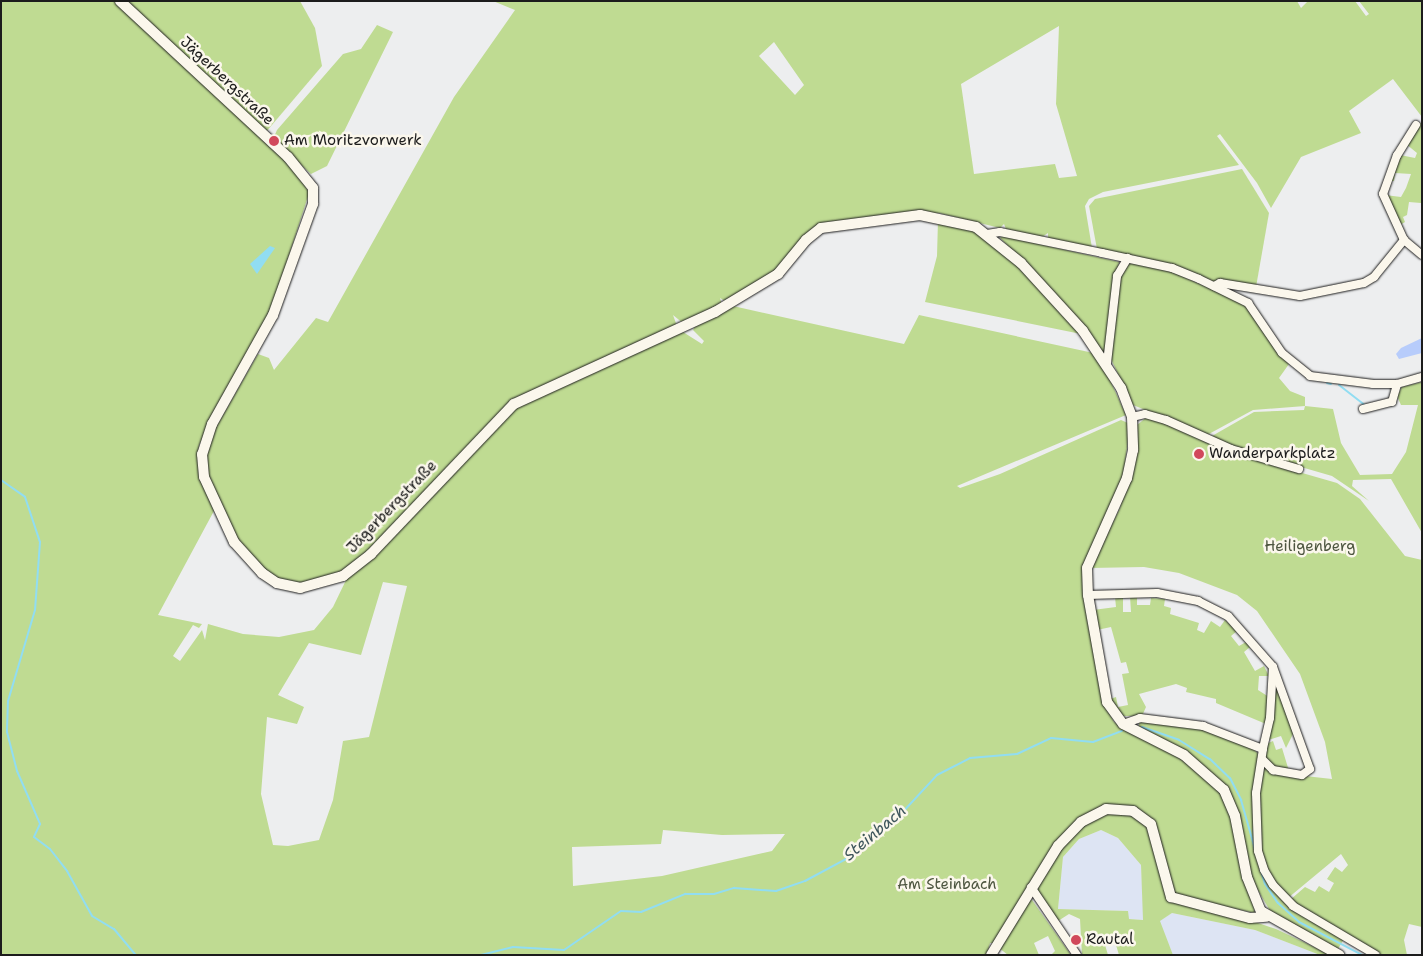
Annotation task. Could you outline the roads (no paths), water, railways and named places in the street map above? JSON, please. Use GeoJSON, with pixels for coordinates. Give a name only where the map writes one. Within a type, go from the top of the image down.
{"type":"FeatureCollection","features":[{"type":"Feature","properties":{"kind":"street","name":"Jägerbergstraße"},"geometry":{"type":"LineString","coordinates":[[120,1],[288,157],[313,188],[313,204],[273,315],[249,365],[212,424],[201,462],[204,477],[242,555],[262,573],[289,587],[328,583],[361,562],[514,404],[715,312],[778,274],[806,240],[821,228],[920,215],[961,222],[987,234],[1052,294],[1107,363],[1132,416]]}},
{"type":"Feature","properties":{"kind":"street"},"geometry":{"type":"LineString","coordinates":[[1416,125],[1397,155],[1383,194],[1404,240],[1422,255]]}},
{"type":"Feature","properties":{"kind":"street","name":"Jägerbergstraße"},"geometry":{"type":"LineString","coordinates":[[987,234],[1000,232],[1172,268],[1214,286],[1248,303],[1282,353],[1303,372],[1333,381],[1397,384],[1422,377]]}},
{"type":"Feature","properties":{"kind":"street"},"geometry":{"type":"LineString","coordinates":[[1214,286],[1220,283],[1300,296],[1364,283],[1374,277],[1404,240]]}},
{"type":"Feature","properties":{"kind":"street"},"geometry":{"type":"LineString","coordinates":[[1107,363],[1117,276],[1128,258]]}},
{"type":"Feature","properties":{"kind":"street"},"geometry":{"type":"LineString","coordinates":[[1363,409],[1392,402],[1397,384]]}},
{"type":"Feature","properties":{"kind":"street"},"geometry":{"type":"LineString","coordinates":[[1266,917],[1252,894],[1235,816],[1224,790],[1184,755],[1123,724],[1108,702],[1088,595],[1090,556],[1127,478],[1133,450],[1132,416],[1146,414],[1166,420],[1230,449],[1299,469]]}},
{"type":"Feature","properties":{"kind":"street"},"geometry":{"type":"LineString","coordinates":[[1088,595],[1142,592],[1198,601],[1228,616],[1273,667],[1310,769],[1302,775],[1273,770],[1262,758]]}},
{"type":"Feature","properties":{"kind":"street"},"geometry":{"type":"LineString","coordinates":[[1273,667],[1270,718],[1256,792],[1258,851],[1272,885],[1293,906],[1376,955]]}},
{"type":"Feature","properties":{"kind":"street"},"geometry":{"type":"LineString","coordinates":[[1123,724],[1140,718],[1196,725],[1263,749]]}},
{"type":"Feature","properties":{"kind":"street"},"geometry":{"type":"LineString","coordinates":[[991,955],[1031,887],[1058,846],[1080,822],[1097,811],[1122,808],[1144,816],[1154,828],[1171,897],[1250,918],[1266,917],[1339,955]]}},
{"type":"Feature","properties":{"kind":"street"},"geometry":{"type":"LineString","coordinates":[[1031,887],[1077,955]]}},
{"type":"Feature","properties":{"kind":"water"},"geometry":{"type":"Polygon","coordinates":[[[270,246],[275,248],[257,274],[250,264],[270,246]]]}},
{"type":"Feature","properties":{"kind":"waterway"},"geometry":{"type":"LineString","coordinates":[[1327,383],[1331,384]]}},
{"type":"Feature","properties":{"kind":"waterway"},"geometry":{"type":"LineString","coordinates":[[1339,385],[1365,405]]}},
{"type":"Feature","properties":{"kind":"waterway","name":"Steinbach"},"geometry":{"type":"LineString","coordinates":[[1,480],[25,497],[40,542],[35,610],[8,701],[7,732],[17,771],[40,824],[34,837],[50,849],[67,871],[92,916],[114,929],[136,955]]}},
{"type":"Feature","properties":{"kind":"waterway","name":"Steinbach"},"geometry":{"type":"LineString","coordinates":[[1142,727],[1179,740],[1210,759],[1230,778],[1241,800],[1265,884],[1278,903],[1299,922],[1362,955]]}},
{"type":"Feature","properties":{"kind":"waterway","name":"Steinbach"},"geometry":{"type":"LineString","coordinates":[[481,955],[513,947],[564,950],[621,911],[641,912],[685,894],[714,894],[734,888],[776,891],[805,881],[850,857],[900,815],[937,775],[970,758],[1017,754],[1051,738],[1093,742],[1122,731]]}},
{"type":"Feature","properties":{"kind":"place","name":"Am Moritzvorwerk"},"geometry":{"type":"Point","coordinates":[274,141]}},
{"type":"Feature","properties":{"kind":"place","name":"Wanderparkplatz"},"geometry":{"type":"Point","coordinates":[1199,454]}},
{"type":"Feature","properties":{"kind":"place","name":"Rautal"},"geometry":{"type":"Point","coordinates":[1076,940]}},
{"type":"Feature","properties":{"kind":"park label","name":"Heiligenberg"},"geometry":{"type":"Point","coordinates":[1310,547]}},
{"type":"Feature","properties":{"kind":"park label","name":"Am Steinbach"},"geometry":{"type":"Point","coordinates":[947,885]}}]}
